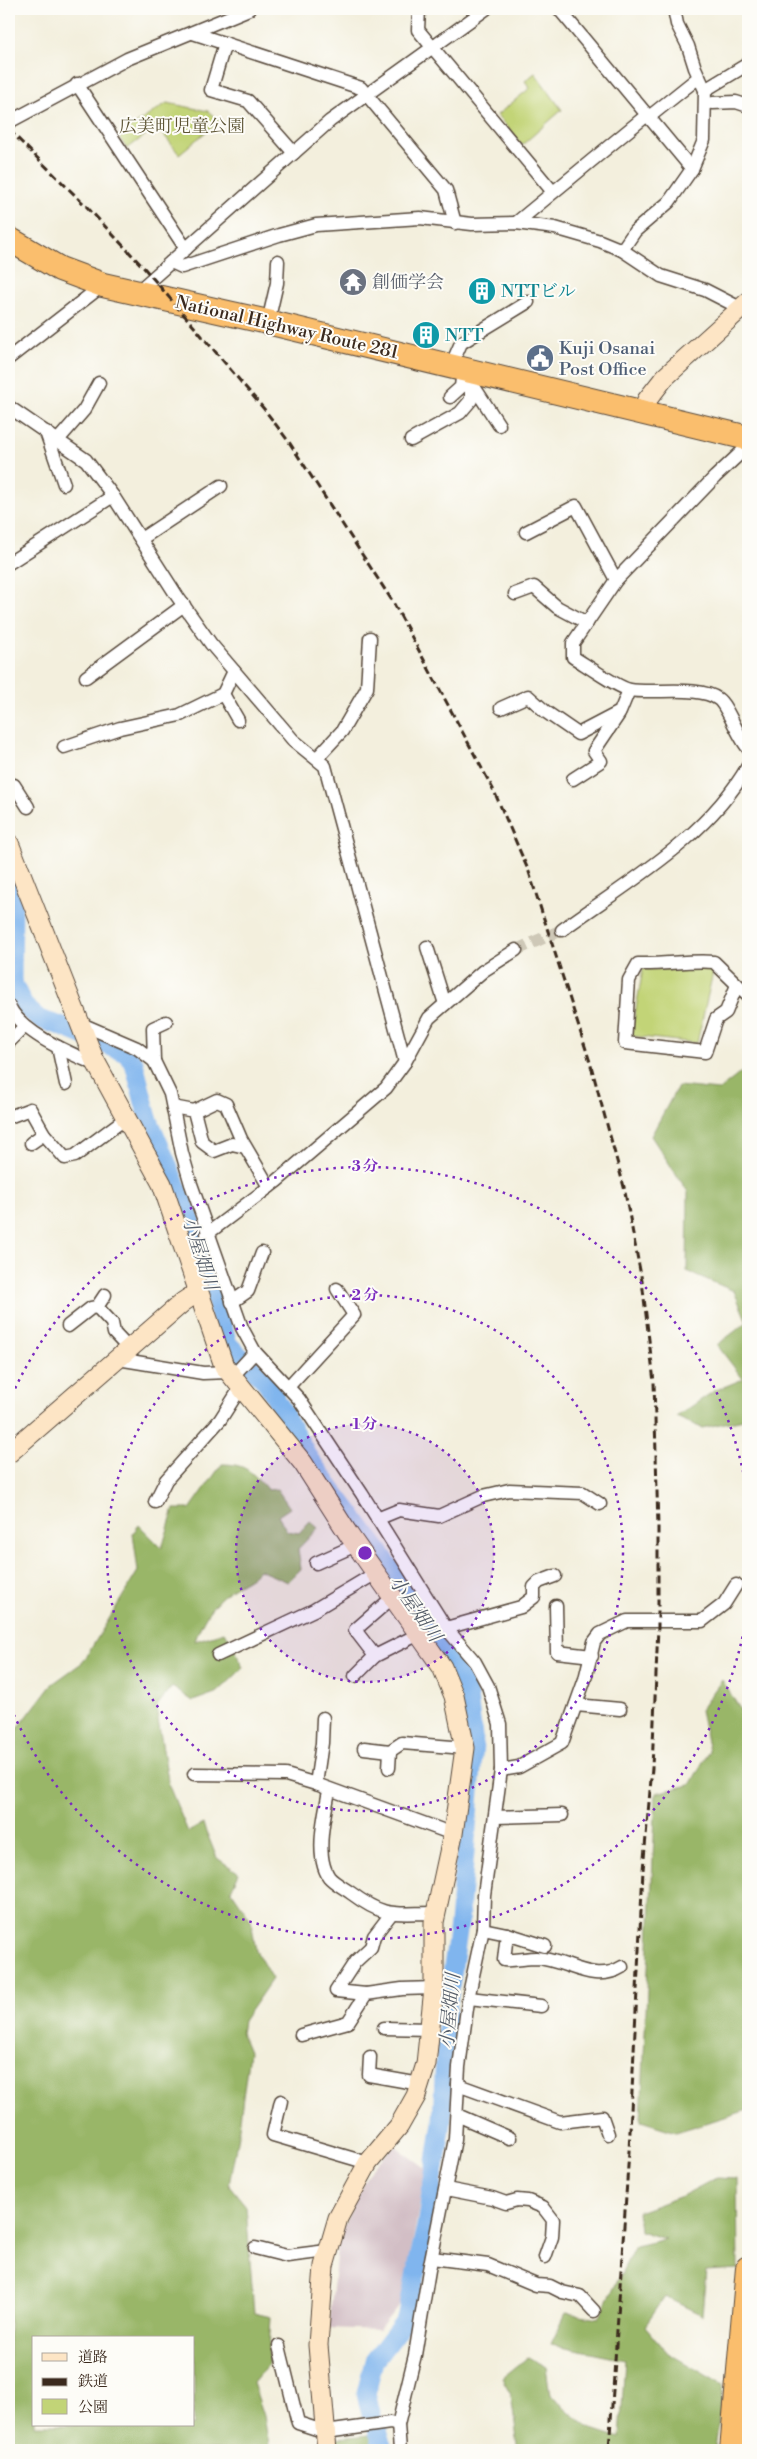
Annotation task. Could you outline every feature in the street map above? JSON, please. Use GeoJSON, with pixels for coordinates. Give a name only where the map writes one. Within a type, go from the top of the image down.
{"type":"FeatureCollection","features":[{"type":"Feature","properties":{"kind":"highway","name":"National Highway Route 281"},"geometry":{"type":"LineString","coordinates":[[9,239],[60,269],[103,285],[268,322],[462,373],[748,438]]}},
{"type":"Feature","properties":{"kind":"highway"},"geometry":{"type":"LineString","coordinates":[[732,2450],[748,2268]]}},
{"type":"Feature","properties":{"kind":"street"},"geometry":{"type":"LineString","coordinates":[[10,118],[128,59],[248,9]]}},
{"type":"Feature","properties":{"kind":"street"},"geometry":{"type":"LineString","coordinates":[[419,9],[418,30],[553,192]]}},
{"type":"Feature","properties":{"kind":"street"},"geometry":{"type":"LineString","coordinates":[[137,292],[330,121],[486,9]]}},
{"type":"Feature","properties":{"kind":"street"},"geometry":{"type":"LineString","coordinates":[[559,9],[692,169]]}},
{"type":"Feature","properties":{"kind":"street"},"geometry":{"type":"LineString","coordinates":[[622,250],[635,231],[669,202],[692,169],[704,140],[705,90],[698,77],[688,46],[677,24],[674,9]]}},
{"type":"Feature","properties":{"kind":"street"},"geometry":{"type":"LineString","coordinates":[[193,33],[361,88],[446,190],[455,223]]}},
{"type":"Feature","properties":{"kind":"street"},"geometry":{"type":"LineString","coordinates":[[224,43],[211,90],[248,101],[294,152]]}},
{"type":"Feature","properties":{"kind":"street"},"geometry":{"type":"LineString","coordinates":[[705,90],[748,64]]}},
{"type":"Feature","properties":{"kind":"street"},"geometry":{"type":"LineString","coordinates":[[516,223],[698,77]]}},
{"type":"Feature","properties":{"kind":"street"},"geometry":{"type":"LineString","coordinates":[[77,84],[186,249]]}},
{"type":"Feature","properties":{"kind":"street"},"geometry":{"type":"LineString","coordinates":[[713,104],[736,102],[748,106]]}},
{"type":"Feature","properties":{"kind":"street"},"geometry":{"type":"LineString","coordinates":[[171,262],[182,267],[279,235],[316,226],[420,218],[455,223],[516,223],[555,228],[622,250],[661,276],[705,290],[745,307],[665,376],[647,400],[642,413]]}},
{"type":"Feature","properties":{"kind":"street"},"geometry":{"type":"LineString","coordinates":[[268,322],[277,283],[278,261]]}},
{"type":"Feature","properties":{"kind":"street"},"geometry":{"type":"LineString","coordinates":[[9,358],[103,285]]}},
{"type":"Feature","properties":{"kind":"street"},"geometry":{"type":"LineString","coordinates":[[450,398],[461,386],[461,343],[528,302]]}},
{"type":"Feature","properties":{"kind":"street"},"geometry":{"type":"LineString","coordinates":[[462,373],[499,424]]}},
{"type":"Feature","properties":{"kind":"street"},"geometry":{"type":"LineString","coordinates":[[411,440],[460,413],[471,400],[462,373]]}},
{"type":"Feature","properties":{"kind":"street"},"geometry":{"type":"LineString","coordinates":[[58,440],[84,410],[99,383]]}},
{"type":"Feature","properties":{"kind":"street"},"geometry":{"type":"LineString","coordinates":[[9,407],[86,460],[114,496],[140,539],[211,644],[293,740],[325,766],[405,1062]]}},
{"type":"Feature","properties":{"kind":"street"},"geometry":{"type":"LineString","coordinates":[[46,432],[64,484]]}},
{"type":"Feature","properties":{"kind":"street"},"geometry":{"type":"LineString","coordinates":[[748,446],[715,476],[616,580],[573,643],[573,658],[629,690],[675,691],[715,697],[720,700],[740,740],[748,748]]}},
{"type":"Feature","properties":{"kind":"street"},"geometry":{"type":"LineString","coordinates":[[140,539],[221,486]]}},
{"type":"Feature","properties":{"kind":"street"},"geometry":{"type":"LineString","coordinates":[[9,563],[114,496]]}},
{"type":"Feature","properties":{"kind":"street"},"geometry":{"type":"LineString","coordinates":[[526,532],[576,506],[616,580]]}},
{"type":"Feature","properties":{"kind":"street"},"geometry":{"type":"LineString","coordinates":[[515,594],[534,586],[557,607],[587,623]]}},
{"type":"Feature","properties":{"kind":"street"},"geometry":{"type":"LineString","coordinates":[[86,677],[184,605]]}},
{"type":"Feature","properties":{"kind":"street"},"geometry":{"type":"LineString","coordinates":[[317,758],[342,731],[367,688],[370,638]]}},
{"type":"Feature","properties":{"kind":"street"},"geometry":{"type":"LineString","coordinates":[[64,747],[120,728],[180,715],[223,694],[234,671]]}},
{"type":"Feature","properties":{"kind":"street"},"geometry":{"type":"LineString","coordinates":[[573,779],[601,761],[594,751],[620,712],[629,690]]}},
{"type":"Feature","properties":{"kind":"street"},"geometry":{"type":"LineString","coordinates":[[223,694],[238,720]]}},
{"type":"Feature","properties":{"kind":"street"},"geometry":{"type":"LineString","coordinates":[[501,708],[528,696],[546,712],[578,734],[620,712]]}},
{"type":"Feature","properties":{"kind":"street"},"geometry":{"type":"LineString","coordinates":[[562,930],[684,841],[735,789],[748,766]]}},
{"type":"Feature","properties":{"kind":"street"},"geometry":{"type":"LineString","coordinates":[[9,786],[14,784],[28,807]]}},
{"type":"Feature","properties":{"kind":"street"},"geometry":{"type":"LineString","coordinates":[[9,843],[95,1062],[162,1184],[224,1366],[235,1377],[303,1462],[356,1545],[442,1667],[454,1696],[466,1748],[453,1834],[436,1913],[434,1988],[426,2064],[416,2096],[399,2126],[368,2163],[338,2218],[327,2251],[318,2345],[326,2441]]}},
{"type":"Feature","properties":{"kind":"street"},"geometry":{"type":"LineString","coordinates":[[427,947],[445,1004]]}},
{"type":"Feature","properties":{"kind":"street"},"geometry":{"type":"LineString","coordinates":[[208,1234],[269,1187],[386,1088],[405,1062],[429,1018],[483,971],[516,950]]}},
{"type":"Feature","properties":{"kind":"street"},"geometry":{"type":"LineString","coordinates":[[737,985],[726,1012],[716,1019],[705,1052],[625,1043],[629,980],[638,964],[663,965],[694,960],[714,962],[748,995]]}},
{"type":"Feature","properties":{"kind":"street"},"geometry":{"type":"LineString","coordinates":[[9,1006],[25,1026],[58,1047],[95,1062]]}},
{"type":"Feature","properties":{"kind":"street"},"geometry":{"type":"LineString","coordinates":[[166,1022],[153,1028],[154,1061],[170,1094],[182,1153],[208,1234],[253,1355],[299,1399],[446,1628],[474,1662],[488,1686],[500,1724],[501,1770],[484,1902],[483,1929],[469,1998],[458,2085],[455,2140],[415,2355],[394,2424],[400,2450]]}},
{"type":"Feature","properties":{"kind":"street"},"geometry":{"type":"LineString","coordinates":[[9,1042],[25,1026]]}},
{"type":"Feature","properties":{"kind":"street"},"geometry":{"type":"LineString","coordinates":[[81,1027],[137,1048],[154,1061]]}},
{"type":"Feature","properties":{"kind":"street"},"geometry":{"type":"LineString","coordinates":[[58,1047],[66,1084]]}},
{"type":"Feature","properties":{"kind":"street"},"geometry":{"type":"LineString","coordinates":[[173,1107],[194,1111],[217,1100],[226,1104],[245,1147],[269,1187]]}},
{"type":"Feature","properties":{"kind":"street"},"geometry":{"type":"LineString","coordinates":[[9,1117],[30,1109],[44,1134],[65,1158],[75,1156],[126,1118]]}},
{"type":"Feature","properties":{"kind":"street"},"geometry":{"type":"LineString","coordinates":[[194,1111],[202,1142],[214,1152],[232,1144],[245,1147]]}},
{"type":"Feature","properties":{"kind":"street"},"geometry":{"type":"LineString","coordinates":[[31,1143],[44,1134]]}},
{"type":"Feature","properties":{"kind":"street"},"geometry":{"type":"LineString","coordinates":[[232,1302],[248,1291],[262,1252]]}},
{"type":"Feature","properties":{"kind":"street"},"geometry":{"type":"LineString","coordinates":[[288,1388],[354,1315],[336,1289]]}},
{"type":"Feature","properties":{"kind":"street"},"geometry":{"type":"LineString","coordinates":[[9,1453],[183,1302],[198,1292]]}},
{"type":"Feature","properties":{"kind":"street"},"geometry":{"type":"LineString","coordinates":[[68,1326],[91,1308],[97,1307],[105,1295]]}},
{"type":"Feature","properties":{"kind":"street"},"geometry":{"type":"LineString","coordinates":[[97,1307],[112,1323],[123,1354]]}},
{"type":"Feature","properties":{"kind":"street"},"geometry":{"type":"LineString","coordinates":[[123,1354],[203,1374],[235,1377]]}},
{"type":"Feature","properties":{"kind":"street"},"geometry":{"type":"LineString","coordinates":[[155,1502],[166,1480],[220,1420],[235,1377],[253,1355]]}},
{"type":"Feature","properties":{"kind":"street"},"geometry":{"type":"LineString","coordinates":[[377,1519],[399,1510],[439,1516],[483,1496],[509,1490],[583,1493],[600,1504]]}},
{"type":"Feature","properties":{"kind":"street"},"geometry":{"type":"LineString","coordinates":[[316,1563],[356,1545]]}},
{"type":"Feature","properties":{"kind":"street"},"geometry":{"type":"LineString","coordinates":[[218,1656],[314,1610],[376,1573]]}},
{"type":"Feature","properties":{"kind":"street"},"geometry":{"type":"LineString","coordinates":[[446,1628],[472,1619],[521,1607],[534,1597],[534,1587],[539,1582],[555,1576]]}},
{"type":"Feature","properties":{"kind":"street"},"geometry":{"type":"LineString","coordinates":[[501,1770],[519,1767],[562,1743],[592,1656],[594,1642],[600,1634],[628,1622],[702,1621],[724,1604],[736,1585]]}},
{"type":"Feature","properties":{"kind":"street"},"geometry":{"type":"LineString","coordinates":[[375,1656],[355,1630],[393,1597]]}},
{"type":"Feature","properties":{"kind":"street"},"geometry":{"type":"LineString","coordinates":[[556,1606],[557,1652],[592,1656]]}},
{"type":"Feature","properties":{"kind":"street"},"geometry":{"type":"LineString","coordinates":[[354,1676],[375,1656],[419,1634]]}},
{"type":"Feature","properties":{"kind":"street"},"geometry":{"type":"LineString","coordinates":[[576,1706],[620,1709]]}},
{"type":"Feature","properties":{"kind":"street"},"geometry":{"type":"LineString","coordinates":[[316,1784],[322,1743],[323,1718]]}},
{"type":"Feature","properties":{"kind":"street"},"geometry":{"type":"LineString","coordinates":[[364,1748],[390,1751],[402,1743],[466,1748]]}},
{"type":"Feature","properties":{"kind":"street"},"geometry":{"type":"LineString","coordinates":[[389,1768],[390,1751]]}},
{"type":"Feature","properties":{"kind":"street"},"geometry":{"type":"LineString","coordinates":[[194,1774],[286,1775],[316,1784],[329,1791],[453,1834]]}},
{"type":"Feature","properties":{"kind":"street"},"geometry":{"type":"LineString","coordinates":[[329,1791],[324,1815],[322,1849],[329,1877],[381,1913],[436,1913]]}},
{"type":"Feature","properties":{"kind":"street"},"geometry":{"type":"LineString","coordinates":[[495,1817],[562,1815]]}},
{"type":"Feature","properties":{"kind":"street"},"geometry":{"type":"LineString","coordinates":[[391,1914],[374,1936],[372,1947],[355,1962],[336,1991],[366,1994],[402,1989],[434,1988]]}},
{"type":"Feature","properties":{"kind":"street"},"geometry":{"type":"LineString","coordinates":[[483,1929],[507,1934],[545,1946]]}},
{"type":"Feature","properties":{"kind":"street"},"geometry":{"type":"LineString","coordinates":[[507,1934],[504,1960],[515,1961],[536,1958],[590,1973],[612,1973],[622,1966]]}},
{"type":"Feature","properties":{"kind":"street"},"geometry":{"type":"LineString","coordinates":[[301,2035],[348,2022],[366,1994]]}},
{"type":"Feature","properties":{"kind":"street"},"geometry":{"type":"LineString","coordinates":[[469,1998],[541,2006]]}},
{"type":"Feature","properties":{"kind":"street"},"geometry":{"type":"LineString","coordinates":[[384,2028],[430,2029]]}},
{"type":"Feature","properties":{"kind":"street"},"geometry":{"type":"LineString","coordinates":[[370,2057],[369,2075],[420,2084]]}},
{"type":"Feature","properties":{"kind":"street"},"geometry":{"type":"LineString","coordinates":[[458,2085],[560,2122],[602,2117],[608,2134]]}},
{"type":"Feature","properties":{"kind":"street"},"geometry":{"type":"LineString","coordinates":[[281,2101],[273,2135],[368,2163]]}},
{"type":"Feature","properties":{"kind":"street"},"geometry":{"type":"LineString","coordinates":[[456,2115],[510,2138]]}},
{"type":"Feature","properties":{"kind":"street"},"geometry":{"type":"LineString","coordinates":[[446,2189],[492,2198],[506,2203],[517,2200],[528,2201],[542,2207],[553,2220],[552,2237],[545,2257]]}},
{"type":"Feature","properties":{"kind":"street"},"geometry":{"type":"LineString","coordinates":[[256,2248],[288,2256],[327,2251]]}},
{"type":"Feature","properties":{"kind":"street"},"geometry":{"type":"LineString","coordinates":[[432,2258],[488,2265],[536,2285],[550,2286],[562,2292],[580,2296],[594,2311]]}},
{"type":"Feature","properties":{"kind":"street"},"geometry":{"type":"LineString","coordinates":[[279,2346],[298,2424],[326,2441]]}},
{"type":"Feature","properties":{"kind":"street"},"geometry":{"type":"LineString","coordinates":[[326,2441],[363,2427],[394,2424]]}},
{"type":"Feature","properties":{"kind":"shaded area"},"geometry":{"type":"Polygon","coordinates":[[[394,2145],[426,2168],[402,2301],[379,2330],[329,2328],[338,2238],[366,2177],[394,2145]]]}},
{"type":"Feature","properties":{"kind":"green space"},"geometry":{"type":"Polygon","coordinates":[[[535,73],[562,110],[522,145],[497,115],[530,88],[525,81],[535,73]]]}},
{"type":"Feature","properties":{"kind":"green space","name":"広美町児童公園"},"geometry":{"type":"Polygon","coordinates":[[[167,103],[208,111],[219,121],[179,154],[157,126],[127,149],[118,136],[167,103]]]}},
{"type":"Feature","properties":{"kind":"green space"},"geometry":{"type":"Polygon","coordinates":[[[714,968],[697,1043],[631,1036],[643,969],[682,970],[714,968]]]}},
{"type":"Feature","properties":{"kind":"green space"},"geometry":{"type":"Polygon","coordinates":[[[748,1067],[748,1418],[702,1428],[676,1417],[714,1391],[743,1379],[717,1345],[747,1322],[734,1291],[687,1271],[688,1192],[651,1136],[678,1086],[719,1090],[748,1067]]]}},
{"type":"Feature","properties":{"kind":"green space"},"geometry":{"type":"Polygon","coordinates":[[[222,1464],[230,1464],[248,1470],[268,1490],[277,1489],[290,1508],[278,1516],[287,1531],[299,1533],[310,1521],[318,1528],[298,1549],[301,1569],[288,1582],[259,1570],[224,1595],[204,1619],[195,1641],[224,1632],[230,1639],[243,1668],[218,1692],[193,1701],[172,1687],[156,1707],[169,1786],[188,1832],[203,1824],[217,1858],[239,1873],[231,1890],[251,1920],[256,1951],[272,1979],[243,2021],[241,2033],[249,2052],[229,2185],[246,2206],[254,2313],[271,2317],[268,2365],[253,2383],[264,2416],[270,2450],[9,2450],[9,1740],[51,1685],[83,1662],[138,1571],[133,1533],[139,1525],[162,1548],[174,1509],[190,1509],[222,1464]]]}},
{"type":"Feature","properties":{"kind":"green space"},"geometry":{"type":"Polygon","coordinates":[[[722,1680],[748,1722],[748,2110],[676,2132],[641,2121],[656,1793],[690,1785],[709,1751],[700,1710],[722,1680]]]}},
{"type":"Feature","properties":{"kind":"green space"},"geometry":{"type":"Polygon","coordinates":[[[716,2178],[737,2179],[738,2269],[706,2271],[702,2315],[665,2297],[645,2326],[668,2353],[723,2385],[715,2450],[521,2450],[518,2446],[511,2394],[502,2378],[528,2357],[546,2367],[550,2395],[589,2428],[620,2438],[625,2359],[551,2344],[566,2313],[599,2318],[635,2246],[666,2239],[640,2231],[638,2212],[682,2196],[716,2178]]]}},
{"type":"Feature","properties":{"kind":"green space"},"geometry":{"type":"Polygon","coordinates":[[[370,2435],[376,2450],[338,2450],[337,2438],[370,2435]]]}},
{"type":"Feature","properties":{"kind":"waterway","name":"小屋畑川"},"geometry":{"type":"LineString","coordinates":[[9,880],[13,904],[12,981],[24,1006],[39,1019],[126,1053],[134,1063],[148,1118],[197,1234],[228,1344],[267,1383],[310,1460],[379,1551],[439,1639],[467,1689],[474,1744],[459,1924],[447,2009],[442,2122],[426,2226],[406,2319],[374,2361],[366,2394],[372,2417],[385,2450]]}},
{"type":"Feature","properties":{"kind":"tunnel"},"geometry":{"type":"LineString","coordinates":[[516,950],[562,930]]}},
{"type":"Feature","properties":{"kind":"railway"},"geometry":{"type":"LineString","coordinates":[[9,130],[87,207],[145,269],[264,409],[289,442],[393,602],[494,791],[529,872],[590,1062],[624,1187],[642,1281],[654,1382],[658,1527],[658,1627],[652,1768],[643,1870],[629,2151],[609,2450]]}},
{"type":"Feature","properties":{"kind":"place","name":"創価学会"},"geometry":{"type":"Point","coordinates":[353,282]}},
{"type":"Feature","properties":{"kind":"place","name":"NTTビル"},"geometry":{"type":"Point","coordinates":[482,291]}},
{"type":"Feature","properties":{"kind":"place","name":"NTT"},"geometry":{"type":"Point","coordinates":[426,335]}},
{"type":"Feature","properties":{"kind":"place","name":"Kuji Osanai Post Office"},"geometry":{"type":"Point","coordinates":[540,358]}}]}
